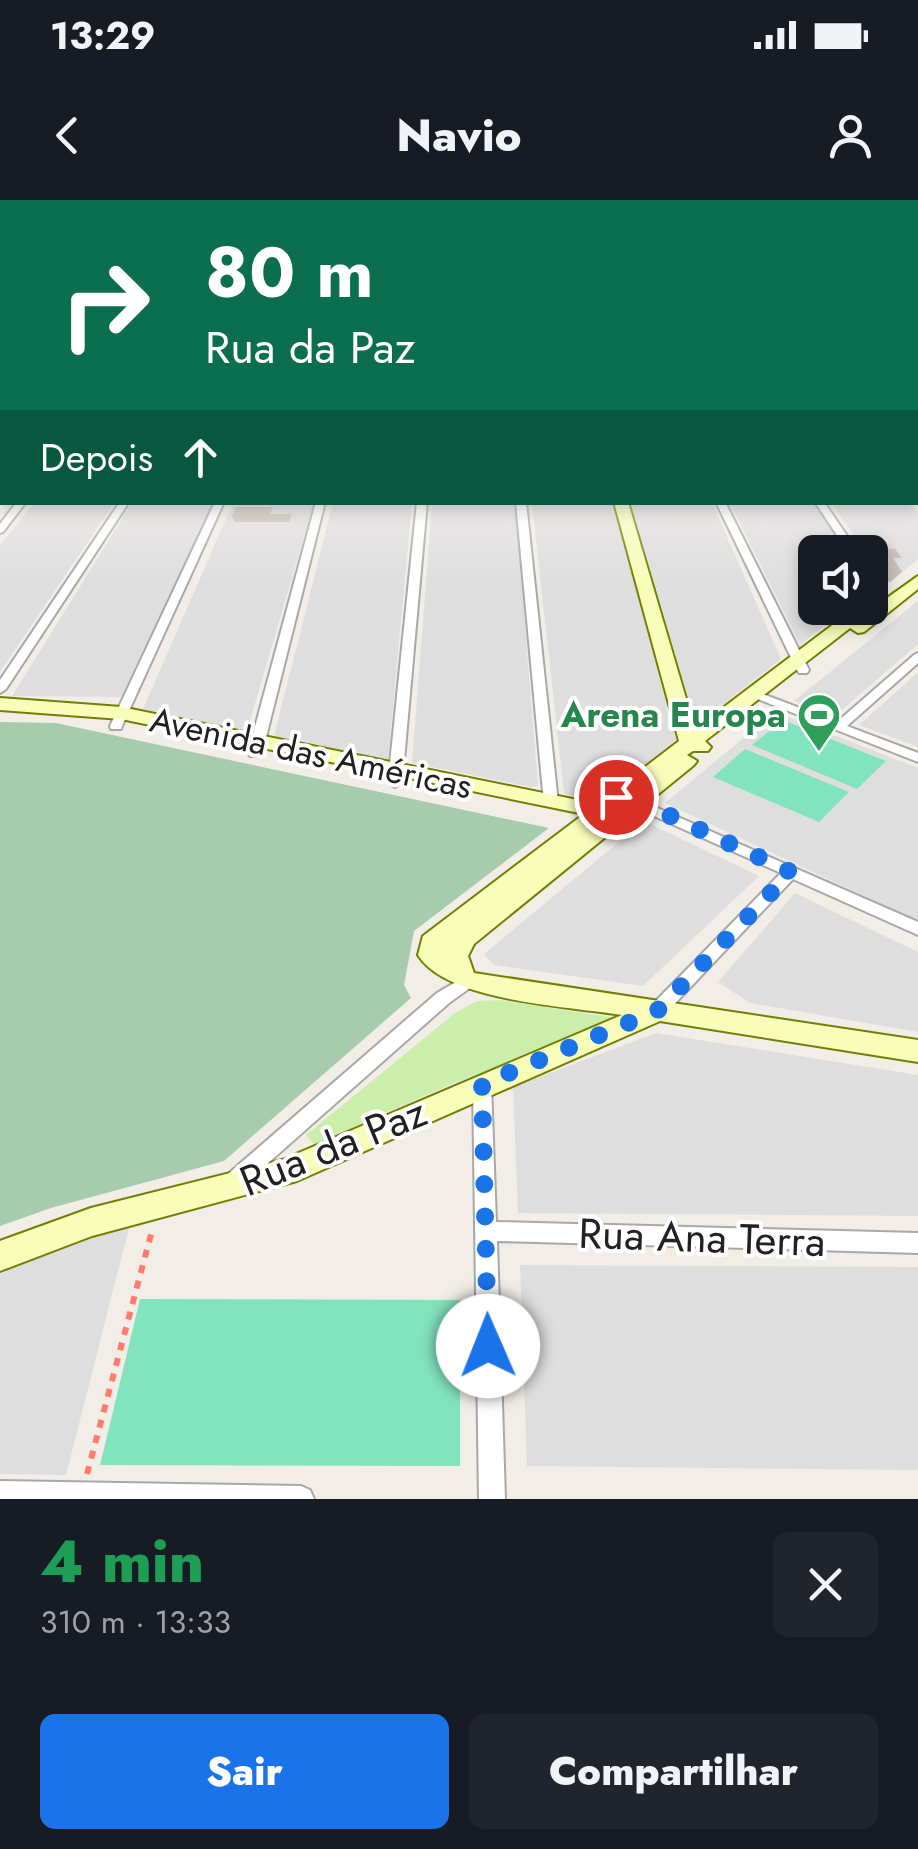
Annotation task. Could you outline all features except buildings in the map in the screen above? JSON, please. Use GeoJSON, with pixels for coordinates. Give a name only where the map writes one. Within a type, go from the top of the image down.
{"type":"FeatureCollection","features":[{"type":"Feature","properties":{"kind":"street"},"geometry":{"type":"LineString","coordinates":[[0,530],[20,505]]}},
{"type":"Feature","properties":{"kind":"street"},"geometry":{"type":"LineString","coordinates":[[0,689],[123,505]]}},
{"type":"Feature","properties":{"kind":"street"},"geometry":{"type":"LineString","coordinates":[[118,720],[219,505]]}},
{"type":"Feature","properties":{"kind":"street"},"geometry":{"type":"LineString","coordinates":[[256,747],[320,505]]}},
{"type":"Feature","properties":{"kind":"street"},"geometry":{"type":"LineString","coordinates":[[396,777],[422,505]]}},
{"type":"Feature","properties":{"kind":"street"},"geometry":{"type":"LineString","coordinates":[[521,505],[551,802]]}},
{"type":"Feature","properties":{"kind":"street"},"geometry":{"type":"LineString","coordinates":[[622,505],[696,745]]}},
{"type":"Feature","properties":{"kind":"street"},"geometry":{"type":"LineString","coordinates":[[722,505],[801,664]]}},
{"type":"Feature","properties":{"kind":"street"},"geometry":{"type":"LineString","coordinates":[[821,505],[841,535]]}},
{"type":"Feature","properties":{"kind":"street"},"geometry":{"type":"LineString","coordinates":[[888,592],[918,566]]}},
{"type":"Feature","properties":{"kind":"street"},"geometry":{"type":"LineString","coordinates":[[888,597],[918,582]]}},
{"type":"Feature","properties":{"kind":"street"},"geometry":{"type":"LineString","coordinates":[[849,625],[611,812],[432,942],[430,955],[443,968],[465,979],[918,1051]]}},
{"type":"Feature","properties":{"kind":"street"},"geometry":{"type":"LineString","coordinates":[[839,727],[918,657]]}},
{"type":"Feature","properties":{"kind":"street"},"geometry":{"type":"LineString","coordinates":[[759,696],[918,758]]}},
{"type":"Feature","properties":{"kind":"street","name":"Avenida das Américas"},"geometry":{"type":"LineString","coordinates":[[0,704],[118,720],[396,777],[611,812]]}},
{"type":"Feature","properties":{"kind":"street","name":"Avenida das Américas"},"geometry":{"type":"LineString","coordinates":[[0,716],[118,720]]}},
{"type":"Feature","properties":{"kind":"street","name":"Avenida das Américas"},"geometry":{"type":"LineString","coordinates":[[396,777],[611,812]]}},
{"type":"Feature","properties":{"kind":"street"},"geometry":{"type":"LineString","coordinates":[[611,812],[791,872],[918,929]]}},
{"type":"Feature","properties":{"kind":"street"},"geometry":{"type":"LineString","coordinates":[[657,1011],[791,872]]}},
{"type":"Feature","properties":{"kind":"street"},"geometry":{"type":"LineString","coordinates":[[223,1191],[465,979]]}},
{"type":"Feature","properties":{"kind":"street","name":"Rua da Paz"},"geometry":{"type":"LineString","coordinates":[[0,1256],[92,1222],[286,1172],[657,1011]]}},
{"type":"Feature","properties":{"kind":"street"},"geometry":{"type":"LineString","coordinates":[[482,1084],[492,1499]]}},
{"type":"Feature","properties":{"kind":"street","name":"Rua Ana Terra"},"geometry":{"type":"LineString","coordinates":[[485,1231],[918,1243]]}},
{"type":"Feature","properties":{"kind":"street"},"geometry":{"type":"LineString","coordinates":[[0,1494],[301,1499]]}},
{"type":"Feature","properties":{"kind":"path"},"geometry":{"type":"LineString","coordinates":[[82,1493],[159,1205]]}},
{"type":"Feature","properties":{"kind":"shaded area"},"geometry":{"type":"Polygon","coordinates":[[[33,505],[113,505],[0,672],[0,545],[33,505]]]}},
{"type":"Feature","properties":{"kind":"shaded area"},"geometry":{"type":"Polygon","coordinates":[[[131,505],[213,505],[121,697],[12,696],[131,505]]]}},
{"type":"Feature","properties":{"kind":"shaded area"},"geometry":{"type":"Polygon","coordinates":[[[232,505],[313,505],[247,731],[143,709],[232,505]]]}},
{"type":"Feature","properties":{"kind":"shaded area"},"geometry":{"type":"Polygon","coordinates":[[[332,505],[412,505],[388,759],[274,736],[332,505]]]}},
{"type":"Feature","properties":{"kind":"shaded area"},"geometry":{"type":"Polygon","coordinates":[[[432,505],[515,505],[538,786],[412,763],[432,505]]]}},
{"type":"Feature","properties":{"kind":"shaded area"},"geometry":{"type":"Polygon","coordinates":[[[532,505],[614,505],[676,740],[599,801],[564,794],[532,505]]]}},
{"type":"Feature","properties":{"kind":"shaded area"},"geometry":{"type":"Polygon","coordinates":[[[632,505],[713,505],[781,659],[705,718],[693,714],[632,505]]]}},
{"type":"Feature","properties":{"kind":"shaded area"},"geometry":{"type":"Polygon","coordinates":[[[731,505],[815,505],[834,535],[798,535],[798,625],[826,625],[800,645],[731,505]]]}},
{"type":"Feature","properties":{"kind":"shaded area"},"geometry":{"type":"Polygon","coordinates":[[[833,505],[913,505],[918,511],[918,559],[890,582],[888,535],[854,535],[833,505]]]}},
{"type":"Feature","properties":{"kind":"shaded area"},"geometry":{"type":"Polygon","coordinates":[[[918,601],[918,644],[835,716],[794,701],[918,601]]]}},
{"type":"Feature","properties":{"kind":"shaded area"},"geometry":{"type":"Polygon","coordinates":[[[918,673],[918,747],[859,725],[914,676],[918,673]]]}},
{"type":"Feature","properties":{"kind":"shaded area"},"geometry":{"type":"Polygon","coordinates":[[[775,712],[918,768],[918,921],[665,803],[775,712]]]}},
{"type":"Feature","properties":{"kind":"shaded area"},"geometry":{"type":"Polygon","coordinates":[[[644,821],[759,876],[643,986],[494,965],[484,954],[644,821]]]}},
{"type":"Feature","properties":{"kind":"shaded area"},"geometry":{"type":"Polygon","coordinates":[[[795,893],[918,952],[918,1032],[750,1003],[718,982],[795,893]]]}},
{"type":"Feature","properties":{"kind":"shaded area"},"geometry":{"type":"Polygon","coordinates":[[[656,1033],[918,1075],[918,1216],[518,1213],[513,1087],[656,1033]]]}},
{"type":"Feature","properties":{"kind":"shaded area"},"geometry":{"type":"Polygon","coordinates":[[[131,1220],[66,1475],[0,1474],[0,1271],[131,1220]]]}},
{"type":"Feature","properties":{"kind":"shaded area"},"geometry":{"type":"Polygon","coordinates":[[[520,1265],[918,1267],[918,1470],[527,1466],[520,1265]]]}},
{"type":"Feature","properties":{"kind":"green space","name":"Arena Europa"},"geometry":{"type":"Polygon","coordinates":[[[783,720],[886,761],[857,789],[752,745],[783,720]]]}},
{"type":"Feature","properties":{"kind":"green space"},"geometry":{"type":"Polygon","coordinates":[[[0,722],[56,723],[549,828],[414,931],[404,985],[411,998],[224,1161],[51,1208],[0,1226],[0,722]]]}},
{"type":"Feature","properties":{"kind":"green space"},"geometry":{"type":"Polygon","coordinates":[[[745,749],[849,792],[819,822],[713,777],[745,749]]]}},
{"type":"Feature","properties":{"kind":"green space"},"geometry":{"type":"Polygon","coordinates":[[[499,1000],[628,1020],[611,1022],[454,1083],[314,1144],[306,1135],[455,1013],[477,1001],[499,1000]]]}},
{"type":"Feature","properties":{"kind":"green space"},"geometry":{"type":"Polygon","coordinates":[[[140,1299],[460,1300],[460,1466],[100,1465],[140,1299]]]}},
{"type":"Feature","properties":{"kind":"place","name":"Arena Europa"},"geometry":{"type":"Point","coordinates":[819,753]}},
{"type":"Feature","properties":{"kind":"route"},"geometry":{"type":"LineString","coordinates":[[488,1346],[482,1084],[657,1011],[791,872],[638,801],[616,797]]}}]}
